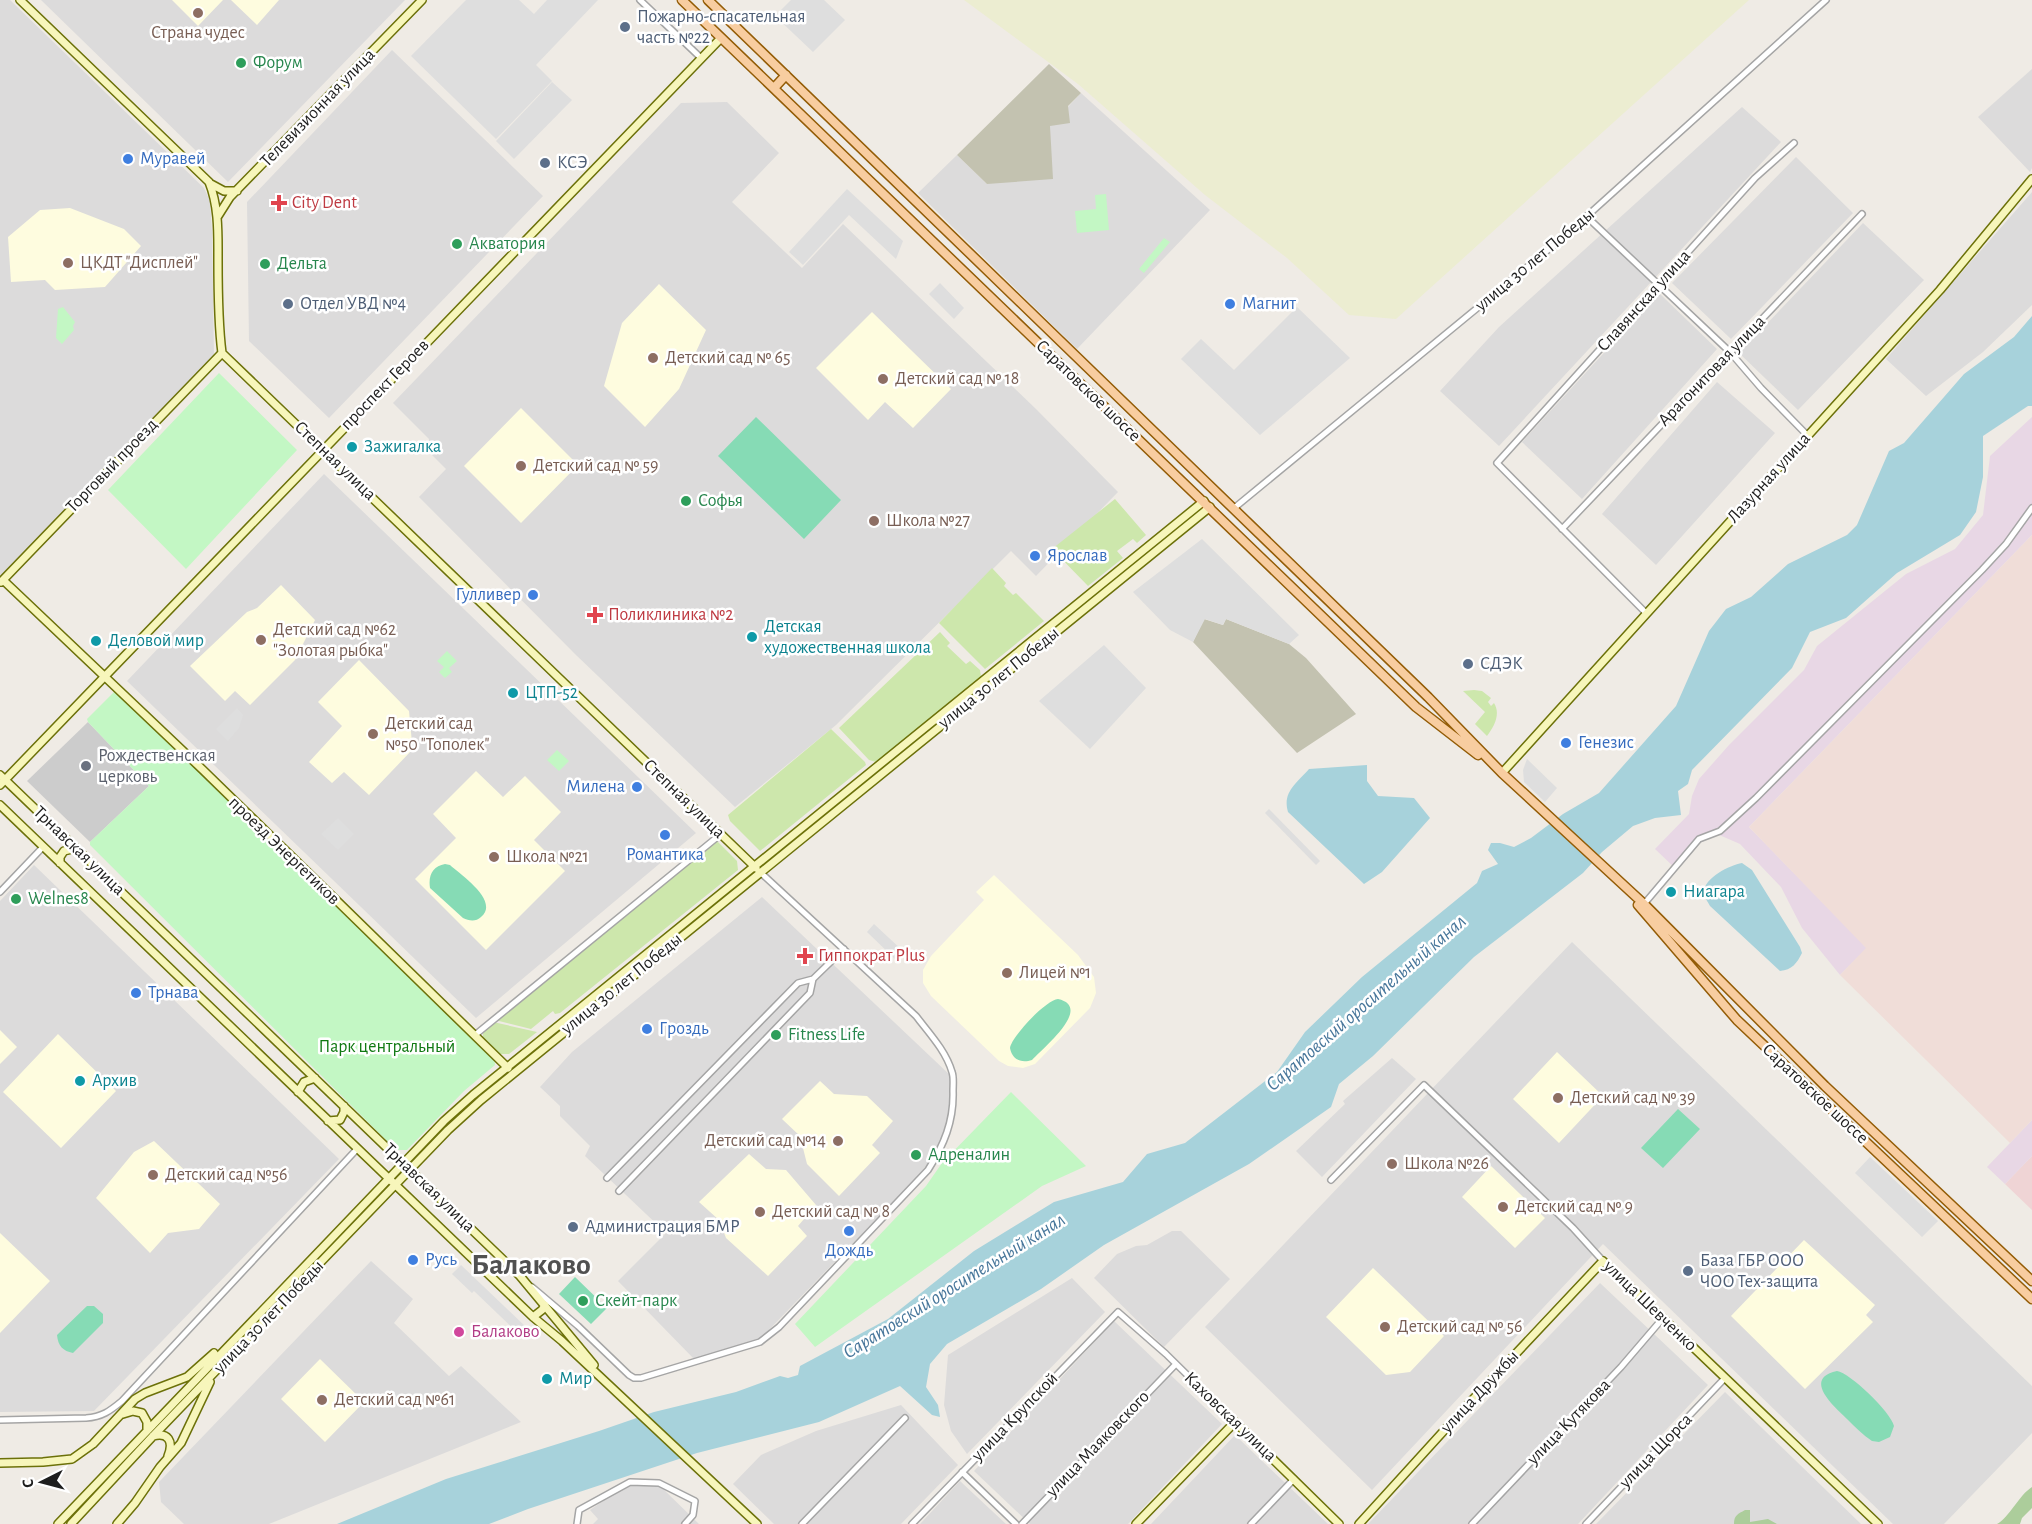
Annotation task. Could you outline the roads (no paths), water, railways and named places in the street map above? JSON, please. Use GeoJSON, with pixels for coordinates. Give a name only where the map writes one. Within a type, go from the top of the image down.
{"type":"FeatureCollection","features":[{"type":"Feature","properties":{"kind":"main road"},"geometry":{"type":"LineString","coordinates":[[20,0],[209,182],[224,191],[238,190]]}},
{"type":"Feature","properties":{"kind":"main road","name":"Телевизионная улица"},"geometry":{"type":"LineString","coordinates":[[218,219],[225,203],[422,0]]}},
{"type":"Feature","properties":{"kind":"main road","name":"Саратовское шоссе"},"geometry":{"type":"LineString","coordinates":[[682,0],[1416,706],[1461,736]]}},
{"type":"Feature","properties":{"kind":"main road","name":"Саратовское шоссе"},"geometry":{"type":"LineString","coordinates":[[708,0],[1233,509],[1461,736],[1644,904],[1827,1088],[2032,1281]]}},
{"type":"Feature","properties":{"kind":"main road","name":"проспект Героев"},"geometry":{"type":"LineString","coordinates":[[2,780],[721,38]]}},
{"type":"Feature","properties":{"kind":"main road"},"geometry":{"type":"LineString","coordinates":[[774,88],[786,75]]}},
{"type":"Feature","properties":{"kind":"main road","name":"Лазурная улица"},"geometry":{"type":"LineString","coordinates":[[1502,773],[1940,290],[2032,179]]}},
{"type":"Feature","properties":{"kind":"main road"},"geometry":{"type":"LineString","coordinates":[[209,182],[215,199],[218,219],[219,333],[222,353]]}},
{"type":"Feature","properties":{"kind":"main road"},"geometry":{"type":"LineString","coordinates":[[1039,343],[1049,331]]}},
{"type":"Feature","properties":{"kind":"main road","name":"Степная улица"},"geometry":{"type":"LineString","coordinates":[[222,353],[760,872]]}},
{"type":"Feature","properties":{"kind":"main road","name":"Торговый проезд"},"geometry":{"type":"LineString","coordinates":[[1,581],[222,353]]}},
{"type":"Feature","properties":{"kind":"main road"},"geometry":{"type":"LineString","coordinates":[[58,1524],[444,1121],[506,1066],[1218,495]]}},
{"type":"Feature","properties":{"kind":"main road","name":"улица 30 лет Победы"},"geometry":{"type":"LineString","coordinates":[[71,1524],[448,1130],[513,1073],[1207,504]]}},
{"type":"Feature","properties":{"kind":"main road","name":"проезд Энергетиков"},"geometry":{"type":"LineString","coordinates":[[1,581],[104,677],[513,1073]]}},
{"type":"Feature","properties":{"kind":"main road","name":"Трнавская улица"},"geometry":{"type":"LineString","coordinates":[[2,780],[76,848],[520,1276],[619,1394]]}},
{"type":"Feature","properties":{"kind":"main road","name":"Трнавская улица"},"geometry":{"type":"LineString","coordinates":[[0,805],[532,1317],[562,1341],[619,1394]]}},
{"type":"Feature","properties":{"kind":"main road"},"geometry":{"type":"LineString","coordinates":[[60,863],[60,857],[64,851],[76,848]]}},
{"type":"Feature","properties":{"kind":"main road","name":"Саратовское шоссе"},"geometry":{"type":"LineString","coordinates":[[1612,875],[1737,1020],[2032,1299]]}},
{"type":"Feature","properties":{"kind":"main road"},"geometry":{"type":"LineString","coordinates":[[1706,985],[1706,980],[1710,977],[1719,980]]}},
{"type":"Feature","properties":{"kind":"main road"},"geometry":{"type":"LineString","coordinates":[[298,1092],[304,1082],[315,1078]]}},
{"type":"Feature","properties":{"kind":"main road"},"geometry":{"type":"LineString","coordinates":[[328,1121],[340,1120],[344,1106]]}},
{"type":"Feature","properties":{"kind":"main road","name":"улица Шевченко"},"geometry":{"type":"LineString","coordinates":[[1603,1261],[1878,1524]]}},
{"type":"Feature","properties":{"kind":"main road","name":"улица Дружбы"},"geometry":{"type":"LineString","coordinates":[[1359,1524],[1603,1261]]}},
{"type":"Feature","properties":{"kind":"main road"},"geometry":{"type":"LineString","coordinates":[[532,1317],[545,1305]]}},
{"type":"Feature","properties":{"kind":"main road"},"geometry":{"type":"LineString","coordinates":[[0,1463],[72,1459],[93,1444],[135,1399],[187,1377],[224,1343],[240,1333]]}},
{"type":"Feature","properties":{"kind":"main road"},"geometry":{"type":"LineString","coordinates":[[117,1524],[189,1430],[208,1385],[218,1370]]}},
{"type":"Feature","properties":{"kind":"main road"},"geometry":{"type":"LineString","coordinates":[[619,1394],[758,1524]]}},
{"type":"Feature","properties":{"kind":"main road"},"geometry":{"type":"LineString","coordinates":[[120,1415],[133,1411],[142,1413],[147,1422],[147,1429]]}},
{"type":"Feature","properties":{"kind":"main road"},"geometry":{"type":"LineString","coordinates":[[1137,1524],[1235,1422]]}},
{"type":"Feature","properties":{"kind":"main road","name":"Каховская улица"},"geometry":{"type":"LineString","coordinates":[[1235,1422],[1339,1524]]}},
{"type":"Feature","properties":{"kind":"main road"},"geometry":{"type":"LineString","coordinates":[[153,1436],[159,1434],[168,1437],[171,1445],[167,1459]]}},
{"type":"Feature","properties":{"kind":"street"},"geometry":{"type":"LineString","coordinates":[[640,0],[701,58]]}},
{"type":"Feature","properties":{"kind":"street","name":"улица 30 лет Победы"},"geometry":{"type":"LineString","coordinates":[[1233,509],[1361,406],[1586,216],[1826,0]]}},
{"type":"Feature","properties":{"kind":"street","name":"Славянская улица"},"geometry":{"type":"LineString","coordinates":[[1562,529],[1497,463],[1755,178],[1794,143]]}},
{"type":"Feature","properties":{"kind":"street","name":"Арагонитовая улица"},"geometry":{"type":"LineString","coordinates":[[1562,529],[1862,214]]}},
{"type":"Feature","properties":{"kind":"street"},"geometry":{"type":"LineString","coordinates":[[1586,216],[1730,352],[1808,436]]}},
{"type":"Feature","properties":{"kind":"street"},"geometry":{"type":"LineString","coordinates":[[1644,904],[1699,839],[1720,831],[1756,798],[1976,577],[2006,544],[2032,508]]}},
{"type":"Feature","properties":{"kind":"street"},"geometry":{"type":"LineString","coordinates":[[1562,529],[1646,613]]}},
{"type":"Feature","properties":{"kind":"street"},"geometry":{"type":"LineString","coordinates":[[475,1035],[721,834]]}},
{"type":"Feature","properties":{"kind":"street"},"geometry":{"type":"LineString","coordinates":[[0,892],[43,847]]}},
{"type":"Feature","properties":{"kind":"street"},"geometry":{"type":"LineString","coordinates":[[520,1276],[578,1326],[629,1375],[641,1378],[760,1342],[779,1328],[928,1170],[940,1151],[951,1124],[954,1096],[953,1072],[938,1044],[916,1016],[760,872]]}},
{"type":"Feature","properties":{"kind":"street"},"geometry":{"type":"LineString","coordinates":[[607,1178],[798,983],[813,979],[844,949]]}},
{"type":"Feature","properties":{"kind":"street"},"geometry":{"type":"LineString","coordinates":[[620,1191],[810,993],[813,979]]}},
{"type":"Feature","properties":{"kind":"street","name":"улица Шевченко"},"geometry":{"type":"LineString","coordinates":[[1331,1180],[1424,1084],[1573,1227],[1603,1261]]}},
{"type":"Feature","properties":{"kind":"street"},"geometry":{"type":"LineString","coordinates":[[0,1420],[86,1418],[97,1417],[109,1412],[122,1401],[357,1149]]}},
{"type":"Feature","properties":{"kind":"street","name":"Каховская улица"},"geometry":{"type":"LineString","coordinates":[[1119,1312],[1166,1354],[1235,1422]]}},
{"type":"Feature","properties":{"kind":"street","name":"улица Крупской"},"geometry":{"type":"LineString","coordinates":[[912,1524],[1119,1312]]}},
{"type":"Feature","properties":{"kind":"street","name":"улица Кутякова"},"geometry":{"type":"LineString","coordinates":[[1472,1524],[1621,1367],[1663,1318]]}},
{"type":"Feature","properties":{"kind":"street"},"geometry":{"type":"LineString","coordinates":[[568,1336],[569,1327],[578,1326]]}},
{"type":"Feature","properties":{"kind":"street","name":"улица Маяковского"},"geometry":{"type":"LineString","coordinates":[[1022,1524],[1175,1365]]}},
{"type":"Feature","properties":{"kind":"street","name":"улица Щорса"},"geometry":{"type":"LineString","coordinates":[[1586,1524],[1725,1378]]}},
{"type":"Feature","properties":{"kind":"street"},"geometry":{"type":"LineString","coordinates":[[802,1524],[905,1418]]}},
{"type":"Feature","properties":{"kind":"street"},"geometry":{"type":"LineString","coordinates":[[962,1472],[1016,1524]]}},
{"type":"Feature","properties":{"kind":"street"},"geometry":{"type":"LineString","coordinates":[[1251,1524],[1294,1479]]}},
{"type":"Feature","properties":{"kind":"street"},"geometry":{"type":"LineString","coordinates":[[577,1524],[579,1509],[630,1482],[658,1483],[694,1501],[693,1515],[685,1524]]}},
{"type":"Feature","properties":{"kind":"water","name":"Саратовский оросительный канал"},"geometry":{"type":"Polygon","coordinates":[[[2032,316],[2032,406],[2028,406],[1983,436],[1983,477],[1976,512],[1960,535],[1897,573],[1846,618],[1810,632],[1792,668],[1692,770],[1688,784],[1678,791],[1681,815],[1655,818],[1633,826],[1602,852],[1583,873],[1474,957],[1373,1056],[1339,1084],[1331,1107],[1249,1164],[1104,1245],[1041,1289],[947,1344],[930,1364],[926,1387],[938,1405],[940,1417],[932,1415],[900,1386],[819,1422],[697,1453],[489,1524],[337,1524],[446,1479],[654,1412],[736,1392],[780,1376],[788,1378],[798,1375],[800,1366],[888,1319],[974,1251],[1054,1202],[1123,1182],[1147,1154],[1185,1143],[1277,1072],[1305,1032],[1362,977],[1477,883],[1482,871],[1498,864],[1488,850],[1491,843],[1514,847],[1599,793],[1676,706],[1709,631],[1726,609],[1751,597],[1788,564],[1847,535],[1857,525],[1889,451],[1904,443],[1964,374],[2014,337],[2032,316]]]}},
{"type":"Feature","properties":{"kind":"water"},"geometry":{"type":"Polygon","coordinates":[[[1367,765],[1367,781],[1378,796],[1414,798],[1430,818],[1382,872],[1364,884],[1288,812],[1287,799],[1292,788],[1309,769],[1367,765]]]}},
{"type":"Feature","properties":{"kind":"water"},"geometry":{"type":"Polygon","coordinates":[[[1742,863],[1752,870],[1800,947],[1802,953],[1800,957],[1788,969],[1780,971],[1710,906],[1705,898],[1705,887],[1713,877],[1731,866],[1742,863]]]}},
{"type":"Feature","properties":{"kind":"place","name":"Страна чудес"},"geometry":{"type":"Point","coordinates":[198,13]}},
{"type":"Feature","properties":{"kind":"place","name":"Пожарно-спасательная часть №22"},"geometry":{"type":"Point","coordinates":[625,27]}},
{"type":"Feature","properties":{"kind":"place","name":"Форум"},"geometry":{"type":"Point","coordinates":[241,63]}},
{"type":"Feature","properties":{"kind":"place","name":"Муравей"},"geometry":{"type":"Point","coordinates":[128,159]}},
{"type":"Feature","properties":{"kind":"place","name":"КСЭ"},"geometry":{"type":"Point","coordinates":[545,163]}},
{"type":"Feature","properties":{"kind":"place","name":"City Dent"},"geometry":{"type":"Point","coordinates":[279,203]}},
{"type":"Feature","properties":{"kind":"place","name":"Акватория"},"geometry":{"type":"Point","coordinates":[457,244]}},
{"type":"Feature","properties":{"kind":"place","name":"ЦКДТ \"Дисплей\""},"geometry":{"type":"Point","coordinates":[68,263]}},
{"type":"Feature","properties":{"kind":"place","name":"Дельта"},"geometry":{"type":"Point","coordinates":[265,264]}},
{"type":"Feature","properties":{"kind":"place","name":"Отдел УВД №4"},"geometry":{"type":"Point","coordinates":[288,304]}},
{"type":"Feature","properties":{"kind":"place","name":"Магнит"},"geometry":{"type":"Point","coordinates":[1230,304]}},
{"type":"Feature","properties":{"kind":"place","name":"Детский сад № 65"},"geometry":{"type":"Point","coordinates":[653,358]}},
{"type":"Feature","properties":{"kind":"place","name":"Детский сад № 18"},"geometry":{"type":"Point","coordinates":[883,379]}},
{"type":"Feature","properties":{"kind":"place","name":"Зажигалка"},"geometry":{"type":"Point","coordinates":[352,447]}},
{"type":"Feature","properties":{"kind":"place","name":"Детский сад № 59"},"geometry":{"type":"Point","coordinates":[521,466]}},
{"type":"Feature","properties":{"kind":"place","name":"Софья"},"geometry":{"type":"Point","coordinates":[686,501]}},
{"type":"Feature","properties":{"kind":"place","name":"Школа №27"},"geometry":{"type":"Point","coordinates":[874,521]}},
{"type":"Feature","properties":{"kind":"place","name":"Ярослав"},"geometry":{"type":"Point","coordinates":[1035,556]}},
{"type":"Feature","properties":{"kind":"place","name":"Гулливер"},"geometry":{"type":"Point","coordinates":[533,595]}},
{"type":"Feature","properties":{"kind":"place","name":"Поликлиника №2"},"geometry":{"type":"Point","coordinates":[595,615]}},
{"type":"Feature","properties":{"kind":"place","name":"Детская художественная школа"},"geometry":{"type":"Point","coordinates":[752,637]}},
{"type":"Feature","properties":{"kind":"place","name":"Детский сад №62 \"Золотая рыбка\""},"geometry":{"type":"Point","coordinates":[261,640]}},
{"type":"Feature","properties":{"kind":"place","name":"Деловой мир"},"geometry":{"type":"Point","coordinates":[96,641]}},
{"type":"Feature","properties":{"kind":"place","name":"СДЭК"},"geometry":{"type":"Point","coordinates":[1468,664]}},
{"type":"Feature","properties":{"kind":"place","name":"ЦТП-52"},"geometry":{"type":"Point","coordinates":[513,693]}},
{"type":"Feature","properties":{"kind":"place","name":"Детский сад №50 \"Тополек\""},"geometry":{"type":"Point","coordinates":[373,734]}},
{"type":"Feature","properties":{"kind":"place","name":"Генезис"},"geometry":{"type":"Point","coordinates":[1566,743]}},
{"type":"Feature","properties":{"kind":"place","name":"Рождественская церковь"},"geometry":{"type":"Point","coordinates":[86,766]}},
{"type":"Feature","properties":{"kind":"place","name":"Милена"},"geometry":{"type":"Point","coordinates":[637,787]}},
{"type":"Feature","properties":{"kind":"place","name":"Романтика"},"geometry":{"type":"Point","coordinates":[665,835]}},
{"type":"Feature","properties":{"kind":"place","name":"Школа №21"},"geometry":{"type":"Point","coordinates":[494,857]}},
{"type":"Feature","properties":{"kind":"place","name":"Ниагара"},"geometry":{"type":"Point","coordinates":[1671,892]}},
{"type":"Feature","properties":{"kind":"place","name":"Welnes8"},"geometry":{"type":"Point","coordinates":[16,899]}},
{"type":"Feature","properties":{"kind":"place","name":"Гиппократ Plus"},"geometry":{"type":"Point","coordinates":[805,956]}},
{"type":"Feature","properties":{"kind":"place","name":"Лицей №1"},"geometry":{"type":"Point","coordinates":[1007,973]}},
{"type":"Feature","properties":{"kind":"place","name":"Трнава"},"geometry":{"type":"Point","coordinates":[136,993]}},
{"type":"Feature","properties":{"kind":"place","name":"Гроздь"},"geometry":{"type":"Point","coordinates":[647,1029]}},
{"type":"Feature","properties":{"kind":"place","name":"Fitness Life"},"geometry":{"type":"Point","coordinates":[776,1035]}},
{"type":"Feature","properties":{"kind":"place","name":"Архив"},"geometry":{"type":"Point","coordinates":[80,1081]}},
{"type":"Feature","properties":{"kind":"place","name":"Детский сад № 39"},"geometry":{"type":"Point","coordinates":[1558,1098]}},
{"type":"Feature","properties":{"kind":"place","name":"Детский сад №14"},"geometry":{"type":"Point","coordinates":[838,1141]}},
{"type":"Feature","properties":{"kind":"place","name":"Адреналин"},"geometry":{"type":"Point","coordinates":[916,1155]}},
{"type":"Feature","properties":{"kind":"place","name":"Школа №26"},"geometry":{"type":"Point","coordinates":[1392,1164]}},
{"type":"Feature","properties":{"kind":"place","name":"Детский сад №56"},"geometry":{"type":"Point","coordinates":[153,1175]}},
{"type":"Feature","properties":{"kind":"place","name":"Детский сад № 9"},"geometry":{"type":"Point","coordinates":[1503,1207]}},
{"type":"Feature","properties":{"kind":"place","name":"Детский сад № 8"},"geometry":{"type":"Point","coordinates":[760,1212]}},
{"type":"Feature","properties":{"kind":"place","name":"Администрация БМР"},"geometry":{"type":"Point","coordinates":[573,1227]}},
{"type":"Feature","properties":{"kind":"place","name":"Дождь"},"geometry":{"type":"Point","coordinates":[849,1231]}},
{"type":"Feature","properties":{"kind":"place","name":"Русь"},"geometry":{"type":"Point","coordinates":[413,1260]}},
{"type":"Feature","properties":{"kind":"place","name":"База ГБР ООО ЧОО Тех-защита"},"geometry":{"type":"Point","coordinates":[1688,1271]}},
{"type":"Feature","properties":{"kind":"place","name":"Скейт-парк"},"geometry":{"type":"Point","coordinates":[583,1301]}},
{"type":"Feature","properties":{"kind":"place","name":"Детский сад № 56"},"geometry":{"type":"Point","coordinates":[1385,1327]}},
{"type":"Feature","properties":{"kind":"place","name":"Балаково"},"geometry":{"type":"Point","coordinates":[459,1332]}},
{"type":"Feature","properties":{"kind":"place","name":"Мир"},"geometry":{"type":"Point","coordinates":[547,1379]}},
{"type":"Feature","properties":{"kind":"place","name":"Детский сад №61"},"geometry":{"type":"Point","coordinates":[322,1400]}},
{"type":"Feature","properties":{"kind":"district","name":"Балаково"},"geometry":{"type":"Point","coordinates":[531,1265]}},
{"type":"Feature","properties":{"kind":"park label","name":"Парк центральный"},"geometry":{"type":"Point","coordinates":[387,1047]}}]}
